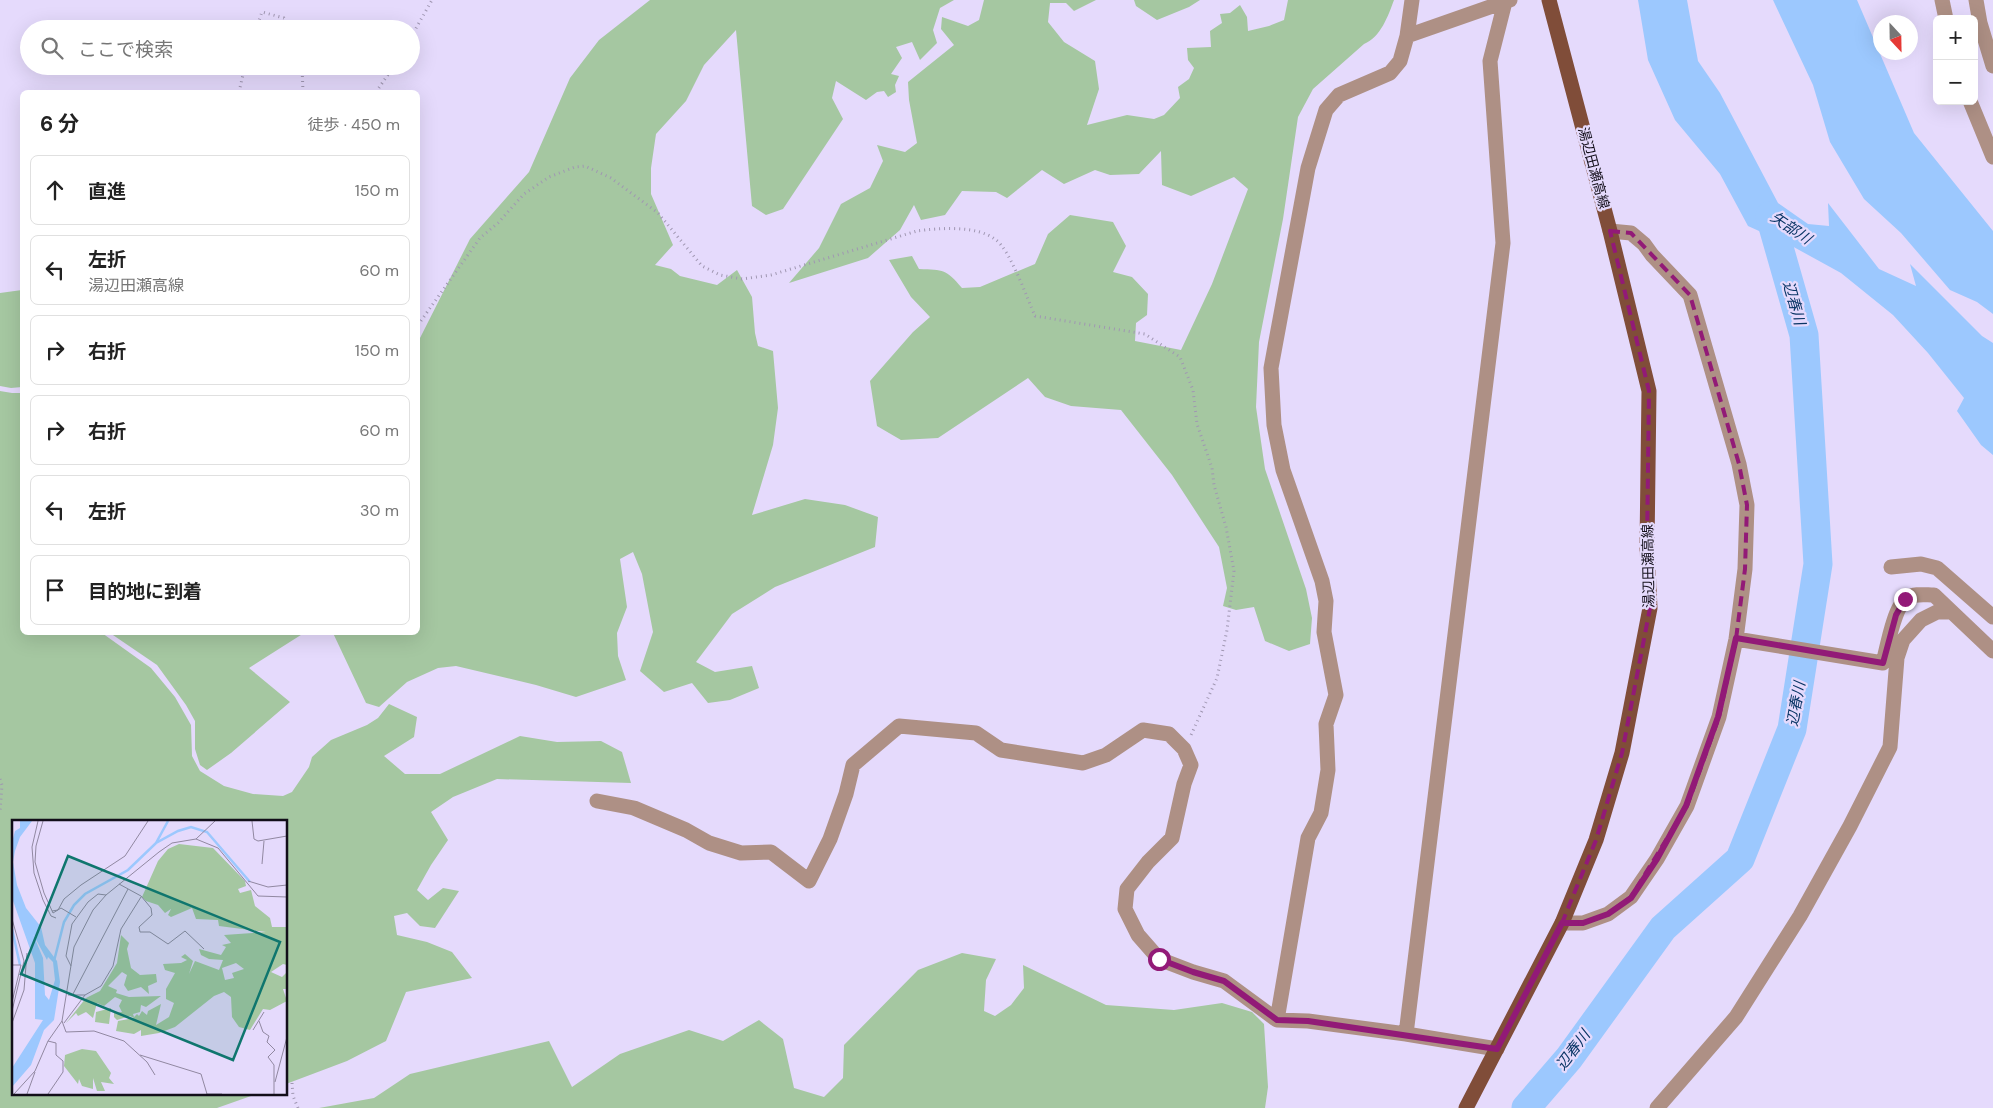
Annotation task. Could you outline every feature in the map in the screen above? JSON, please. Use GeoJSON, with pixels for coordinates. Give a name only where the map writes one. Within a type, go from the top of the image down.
{"type":"FeatureCollection","features":[{"type":"Feature","properties":{"kind":"main road","name":"湯辺田瀬高線"},"geometry":{"type":"LineString","coordinates":[[1466,1108],[1562,923],[1596,840],[1622,753],[1650,608],[1646,547],[1649,391],[1550,0]]}},
{"type":"Feature","properties":{"kind":"street"},"geometry":{"type":"LineString","coordinates":[[1277,1020],[1308,838],[1321,813],[1328,770],[1326,724],[1336,695],[1324,632],[1326,601],[1322,582],[1283,470],[1274,425],[1271,368],[1308,168],[1326,110],[1339,95],[1390,73],[1400,61],[1407,36],[1412,0]]}},
{"type":"Feature","properties":{"kind":"street"},"geometry":{"type":"LineString","coordinates":[[1942,0],[1945,15]]}},
{"type":"Feature","properties":{"kind":"street"},"geometry":{"type":"LineString","coordinates":[[1976,0],[1980,23],[1993,66]]}},
{"type":"Feature","properties":{"kind":"street"},"geometry":{"type":"LineString","coordinates":[[1407,36],[1508,1]]}},
{"type":"Feature","properties":{"kind":"street"},"geometry":{"type":"LineString","coordinates":[[1406,1034],[1502,243],[1490,61],[1508,1]]}},
{"type":"Feature","properties":{"kind":"street"},"geometry":{"type":"LineString","coordinates":[[1972,105],[1993,157]]}},
{"type":"Feature","properties":{"kind":"street"},"geometry":{"type":"LineString","coordinates":[[1562,923],[1583,923],[1608,914],[1631,898],[1657,859],[1686,806],[1715,726],[1742,639],[1747,504],[1739,464],[1690,295],[1644,244],[1631,233],[1610,231]]}},
{"type":"Feature","properties":{"kind":"street"},"geometry":{"type":"LineString","coordinates":[[1891,567],[1921,564],[1936,568],[1993,618]]}},
{"type":"Feature","properties":{"kind":"street"},"geometry":{"type":"LineString","coordinates":[[1742,639],[1883,663],[1896,615],[1905,599],[1915,595],[1934,595],[1993,651]]}},
{"type":"Feature","properties":{"kind":"street"},"geometry":{"type":"LineString","coordinates":[[1657,1108],[1736,1017],[1800,916],[1850,826],[1890,747],[1897,658],[1903,640],[1921,620],[1938,612],[1951,612]]}},
{"type":"Feature","properties":{"kind":"street"},"geometry":{"type":"LineString","coordinates":[[597,801],[634,808],[686,830],[709,843],[741,853],[771,852],[809,881],[830,839],[846,794],[853,765],[899,726],[976,733],[1000,750],[1083,763],[1106,754],[1143,730],[1169,734],[1184,749],[1191,765],[1184,784],[1172,838],[1148,862],[1127,889],[1125,909],[1138,935],[1159,959],[1224,981],[1277,1020],[1308,1021],[1406,1034],[1497,1049]]}},
{"type":"Feature","properties":{"kind":"path"},"geometry":{"type":"LineString","coordinates":[[420,21],[432,0]]}},
{"type":"Feature","properties":{"kind":"path"},"geometry":{"type":"LineString","coordinates":[[259,20],[262,12],[286,20]]}},
{"type":"Feature","properties":{"kind":"path"},"geometry":{"type":"LineString","coordinates":[[239,90],[243,75]]}},
{"type":"Feature","properties":{"kind":"path"},"geometry":{"type":"LineString","coordinates":[[302,75],[303,90]]}},
{"type":"Feature","properties":{"kind":"path"},"geometry":{"type":"LineString","coordinates":[[377,90],[388,75]]}},
{"type":"Feature","properties":{"kind":"path"},"geometry":{"type":"LineString","coordinates":[[420,322],[480,238],[498,223],[524,194],[549,178],[575,167],[585,166],[611,178],[658,213],[702,266],[720,275],[735,278],[771,276],[917,231],[936,228],[975,230],[996,240],[1007,253],[1035,316],[1144,334],[1180,357],[1193,390],[1197,424],[1212,468],[1214,485],[1226,527],[1234,571],[1227,630],[1217,678],[1184,749]]}},
{"type":"Feature","properties":{"kind":"path"},"geometry":{"type":"LineString","coordinates":[[0,779],[2,791],[0,812]]}},
{"type":"Feature","properties":{"kind":"path"},"geometry":{"type":"LineString","coordinates":[[292,1083],[293,1096],[298,1108]]}},
{"type":"Feature","properties":{"kind":"highlighted area"},"geometry":{"type":"Polygon","coordinates":[[[1610,231],[1631,233],[1690,295],[1739,464],[1747,505],[1745,569],[1736,639],[1719,717],[1687,806],[1631,897],[1608,914],[1583,923],[1562,923],[1596,840],[1622,753],[1650,608],[1647,547],[1649,391],[1610,231]]]}},
{"type":"Feature","properties":{"kind":"green space"},"geometry":{"type":"Polygon","coordinates":[[[650,0],[954,0],[940,8],[933,30],[937,43],[920,60],[912,42],[896,47],[902,58],[891,74],[899,76],[895,85],[896,92],[888,97],[884,91],[877,92],[866,100],[836,81],[832,98],[843,119],[783,209],[766,215],[752,206],[736,30],[704,65],[686,101],[656,134],[651,168],[651,194],[673,245],[655,265],[671,269],[680,276],[717,285],[737,270],[752,297],[758,346],[773,351],[778,408],[773,445],[752,515],[805,499],[845,505],[878,517],[875,547],[775,587],[732,614],[696,662],[715,672],[752,666],[759,688],[730,700],[708,703],[692,683],[664,692],[640,671],[653,632],[642,574],[633,552],[620,559],[627,607],[617,633],[618,656],[626,680],[576,697],[536,685],[456,666],[438,668],[407,682],[379,707],[366,703],[334,635],[420,635],[420,338],[470,239],[529,172],[570,78],[599,40],[650,0]]]}},
{"type":"Feature","properties":{"kind":"green space"},"geometry":{"type":"Polygon","coordinates":[[[984,0],[1096,0],[1074,11],[1066,3],[1050,3],[1048,22],[1064,42],[1095,61],[1099,89],[1087,125],[1127,115],[1154,119],[1164,115],[1180,98],[1178,87],[1189,79],[1194,68],[1188,60],[1187,48],[1211,47],[1210,31],[1222,23],[1220,14],[1230,13],[1240,5],[1247,17],[1248,31],[1284,20],[1288,0],[1394,0],[1386,19],[1375,36],[1313,89],[1298,117],[1283,219],[1259,342],[1256,407],[1265,469],[1306,589],[1312,618],[1310,644],[1289,651],[1265,641],[1254,607],[1236,610],[1223,606],[1227,588],[1219,547],[1172,475],[1121,410],[1071,406],[1045,397],[1028,378],[938,438],[901,440],[877,426],[870,381],[913,332],[930,317],[911,297],[889,260],[912,256],[919,269],[944,272],[952,277],[962,288],[980,287],[1035,264],[1048,234],[1070,215],[1113,222],[1126,246],[1113,272],[1132,277],[1148,294],[1147,315],[1136,323],[1135,341],[1181,350],[1212,284],[1248,189],[1234,177],[1191,196],[1162,185],[1161,151],[1139,174],[1110,175],[1095,170],[1064,184],[1042,170],[1007,198],[996,192],[962,191],[945,215],[921,220],[914,205],[900,230],[868,258],[789,283],[819,248],[841,204],[870,188],[883,161],[877,145],[905,152],[917,143],[909,100],[908,82],[954,45],[941,29],[942,17],[968,26],[979,20],[984,0]]]}},
{"type":"Feature","properties":{"kind":"green space"},"geometry":{"type":"Polygon","coordinates":[[[1134,0],[1200,0],[1189,7],[1157,20],[1136,6],[1134,0]]]}},
{"type":"Feature","properties":{"kind":"green space"},"geometry":{"type":"Polygon","coordinates":[[[20,290],[20,387],[0,386],[0,293],[20,290]]]}},
{"type":"Feature","properties":{"kind":"green space"},"geometry":{"type":"Polygon","coordinates":[[[0,391],[20,393],[20,635],[105,635],[151,668],[175,697],[191,725],[192,756],[200,771],[224,786],[253,794],[283,796],[292,792],[309,767],[312,757],[331,740],[367,725],[378,718],[389,704],[417,717],[414,737],[384,756],[405,774],[440,774],[520,736],[557,742],[601,741],[622,752],[631,783],[497,779],[453,797],[431,812],[448,840],[417,890],[428,900],[443,888],[459,891],[435,928],[420,926],[407,913],[394,916],[397,935],[427,942],[452,952],[472,978],[406,992],[386,1041],[347,1061],[288,1083],[288,820],[12,820],[12,1096],[251,1096],[217,1108],[0,1108],[0,391]]]}},
{"type":"Feature","properties":{"kind":"green space"},"geometry":{"type":"Polygon","coordinates":[[[113,635],[301,635],[249,668],[290,702],[231,753],[207,770],[200,765],[195,749],[195,721],[186,705],[157,665],[113,635]]]}},
{"type":"Feature","properties":{"kind":"green space"},"geometry":{"type":"Polygon","coordinates":[[[962,953],[996,959],[986,980],[984,1011],[995,1016],[1011,1005],[1024,988],[1023,965],[1106,1005],[1174,1010],[1222,1003],[1252,1012],[1264,1024],[1268,1087],[1265,1108],[319,1108],[374,1098],[410,1074],[549,1041],[572,1087],[620,1054],[689,1030],[723,1041],[759,1020],[783,1039],[794,1088],[824,1097],[843,1078],[844,1045],[918,970],[962,953]]]}},
{"type":"Feature","properties":{"kind":"water","name":"矢部川"},"geometry":{"type":"Polygon","coordinates":[[[1638,0],[1687,0],[1698,61],[1720,93],[1778,203],[1808,224],[1829,226],[1828,203],[1879,269],[1916,286],[1910,264],[1982,336],[1993,343],[1993,455],[1981,445],[1957,411],[1964,398],[1928,353],[1893,315],[1841,273],[1790,245],[1748,226],[1720,174],[1675,120],[1648,60],[1638,0]]]}},
{"type":"Feature","properties":{"kind":"water"},"geometry":{"type":"Polygon","coordinates":[[[1773,0],[1857,0],[1873,37],[1873,60],[1883,60],[1914,133],[1993,231],[1993,314],[1977,302],[1950,290],[1901,233],[1864,199],[1830,142],[1813,85],[1773,0]]]}},
{"type":"Feature","properties":{"kind":"waterway","name":"辺春川"},"geometry":{"type":"LineString","coordinates":[[1526,1108],[1569,1058],[1663,928],[1740,859],[1792,729],[1818,564],[1804,335],[1770,216]]}},
{"type":"Feature","properties":{"kind":"route"},"geometry":{"type":"LineString","coordinates":[[1159,959],[1224,981],[1277,1020],[1308,1021],[1406,1034],[1497,1049],[1562,923],[1583,923],[1608,914],[1631,898],[1657,859],[1686,806],[1718,717],[1736,638],[1883,663],[1896,615],[1905,599]]}}]}
